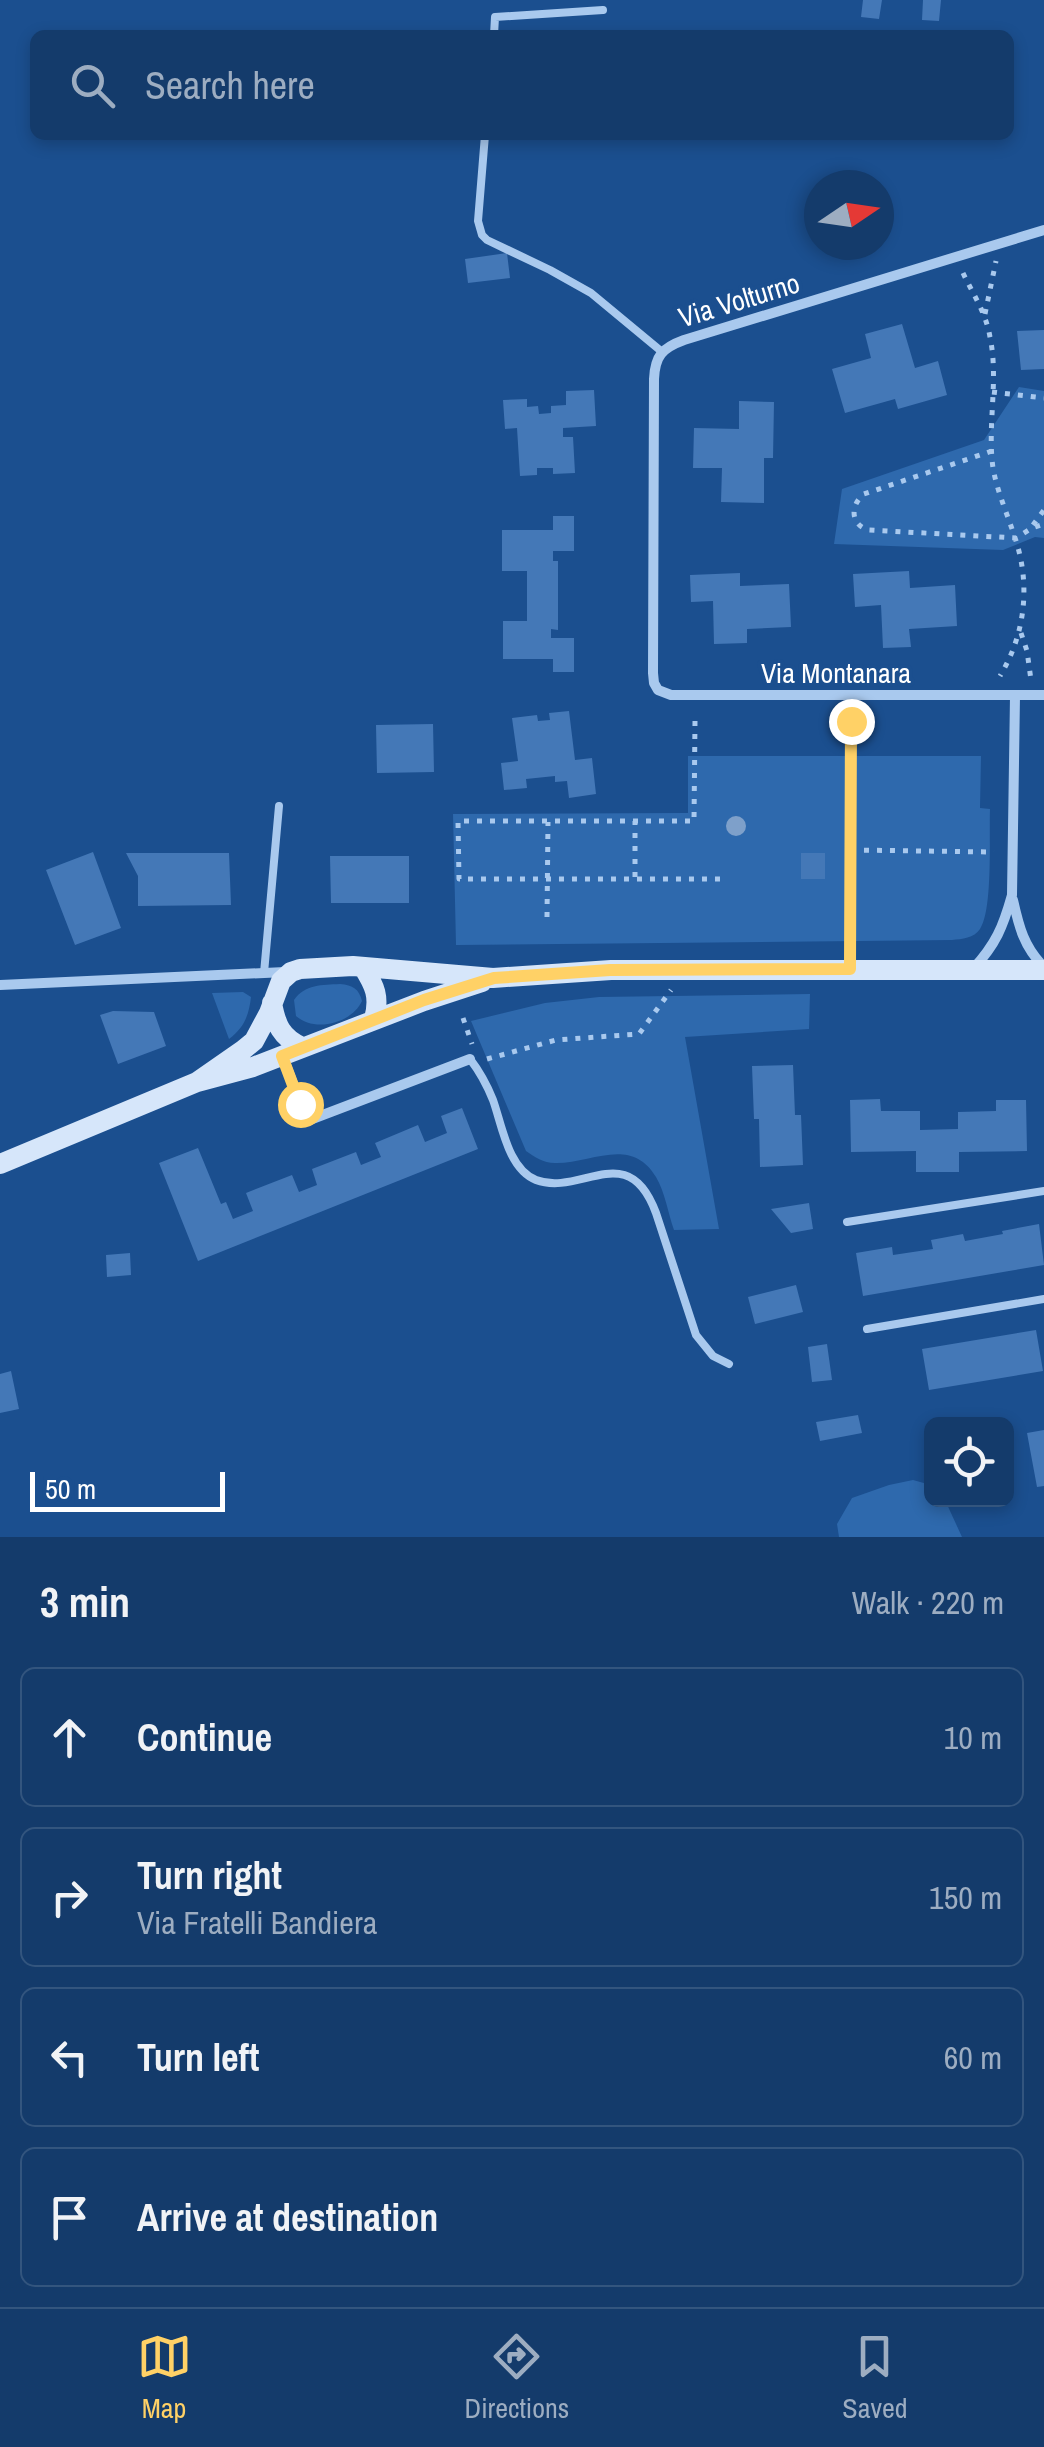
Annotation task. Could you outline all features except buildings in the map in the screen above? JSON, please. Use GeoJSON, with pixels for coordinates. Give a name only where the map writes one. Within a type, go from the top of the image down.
{"type":"FeatureCollection","features":[{"type":"Feature","properties":{"kind":"main road"},"geometry":{"type":"LineString","coordinates":[[197,1082],[254,1040],[277,987],[291,972],[300,969],[363,967],[494,978],[610,970],[1044,969]]}},
{"type":"Feature","properties":{"kind":"main road"},"geometry":{"type":"LineString","coordinates":[[363,967],[377,993],[374,1019]]}},
{"type":"Feature","properties":{"kind":"main road"},"geometry":{"type":"LineString","coordinates":[[0,1164],[197,1082],[253,1067],[374,1019],[494,978]]}},
{"type":"Feature","properties":{"kind":"main road"},"geometry":{"type":"LineString","coordinates":[[272,1003],[274,1017],[292,1051]]}},
{"type":"Feature","properties":{"kind":"street","name":"Via Volturno"},"geometry":{"type":"LineString","coordinates":[[658,690],[654,682],[654,379],[661,351],[684,340],[1044,230]]}},
{"type":"Feature","properties":{"kind":"street","name":"Via Montanara"},"geometry":{"type":"LineString","coordinates":[[658,690],[671,695],[1038,695]]}},
{"type":"Feature","properties":{"kind":"street"},"geometry":{"type":"LineString","coordinates":[[1015,696],[1012,894],[1023,940],[1044,969]]}},
{"type":"Feature","properties":{"kind":"street"},"geometry":{"type":"LineString","coordinates":[[972,970],[995,942],[1012,894]]}},
{"type":"Feature","properties":{"kind":"street"},"geometry":{"type":"LineString","coordinates":[[0,985],[291,972]]}},
{"type":"Feature","properties":{"kind":"street"},"geometry":{"type":"LineString","coordinates":[[292,1051],[306,1121],[474,1056]]}},
{"type":"Feature","properties":{"kind":"lane"},"geometry":{"type":"LineString","coordinates":[[495,30],[496,17],[603,10]]}},
{"type":"Feature","properties":{"kind":"lane"},"geometry":{"type":"LineString","coordinates":[[485,140],[478,221],[482,235],[591,293],[661,351]]}},
{"type":"Feature","properties":{"kind":"lane"},"geometry":{"type":"LineString","coordinates":[[264,973],[279,806]]}},
{"type":"Feature","properties":{"kind":"lane"},"geometry":{"type":"LineString","coordinates":[[474,1056],[516,1162],[530,1176],[553,1182],[612,1174],[628,1176],[642,1186],[656,1212],[696,1336],[713,1356],[730,1364]]}},
{"type":"Feature","properties":{"kind":"lane"},"geometry":{"type":"LineString","coordinates":[[847,1222],[1044,1191]]}},
{"type":"Feature","properties":{"kind":"lane"},"geometry":{"type":"LineString","coordinates":[[867,1329],[1044,1300]]}},
{"type":"Feature","properties":{"kind":"path"},"geometry":{"type":"LineString","coordinates":[[984,316],[998,244]]}},
{"type":"Feature","properties":{"kind":"path"},"geometry":{"type":"LineString","coordinates":[[958,256],[984,316],[992,347],[992,451],[996,480],[1016,538],[1024,594],[1020,630],[1006,668],[989,696]]}},
{"type":"Feature","properties":{"kind":"path"},"geometry":{"type":"LineString","coordinates":[[992,392],[1044,398]]}},
{"type":"Feature","properties":{"kind":"path"},"geometry":{"type":"LineString","coordinates":[[992,451],[864,494],[854,508],[855,522],[869,530],[1016,538],[1044,524]]}},
{"type":"Feature","properties":{"kind":"path"},"geometry":{"type":"LineString","coordinates":[[1032,528],[1044,510]]}},
{"type":"Feature","properties":{"kind":"path"},"geometry":{"type":"LineString","coordinates":[[1020,630],[1038,695]]}},
{"type":"Feature","properties":{"kind":"path"},"geometry":{"type":"LineString","coordinates":[[695,721],[694,821],[458,822],[459,879],[720,879]]}},
{"type":"Feature","properties":{"kind":"path"},"geometry":{"type":"LineString","coordinates":[[850,969],[851,721]]}},
{"type":"Feature","properties":{"kind":"path"},"geometry":{"type":"LineString","coordinates":[[656,813],[656,821]]}},
{"type":"Feature","properties":{"kind":"path"},"geometry":{"type":"LineString","coordinates":[[635,877],[636,821]]}},
{"type":"Feature","properties":{"kind":"path"},"geometry":{"type":"LineString","coordinates":[[548,822],[548,917]]}},
{"type":"Feature","properties":{"kind":"path"},"geometry":{"type":"LineString","coordinates":[[850,850],[1012,852]]}},
{"type":"Feature","properties":{"kind":"path"},"geometry":{"type":"LineString","coordinates":[[463,1018],[474,1056],[556,1040],[638,1034],[672,988]]}},
{"type":"Feature","properties":{"kind":"shaded area"},"geometry":{"type":"Polygon","coordinates":[[[1019,387],[1044,391],[1044,538],[1035,537],[1003,550],[834,544],[842,489],[984,440],[1019,387]]]}},
{"type":"Feature","properties":{"kind":"shaded area"},"geometry":{"type":"Polygon","coordinates":[[[688,756],[981,756],[980,808],[990,809],[990,853],[987,906],[980,929],[971,936],[952,940],[456,945],[453,814],[688,813],[688,756]]]}},
{"type":"Feature","properties":{"kind":"shaded area"},"geometry":{"type":"Polygon","coordinates":[[[340,984],[355,988],[361,997],[350,1015],[323,1025],[296,1016],[294,1000],[303,991],[340,984]]]}},
{"type":"Feature","properties":{"kind":"shaded area"},"geometry":{"type":"Polygon","coordinates":[[[243,992],[251,997],[249,1010],[242,1026],[229,1039],[212,993],[243,992]]]}},
{"type":"Feature","properties":{"kind":"shaded area"},"geometry":{"type":"Polygon","coordinates":[[[810,994],[809,1029],[685,1037],[719,1229],[674,1230],[656,1177],[635,1157],[622,1154],[555,1163],[526,1151],[471,1021],[545,1003],[599,997],[810,994]]]}},
{"type":"Feature","properties":{"kind":"shaded area"},"geometry":{"type":"Polygon","coordinates":[[[913,1480],[924,1483],[924,1507],[948,1507],[962,1537],[839,1537],[837,1524],[852,1498],[913,1480]]]}},
{"type":"Feature","properties":{"kind":"route"},"geometry":{"type":"LineString","coordinates":[[300,1104],[282,1056],[424,1000],[494,978],[610,970],[850,969],[851,721]]}}]}
